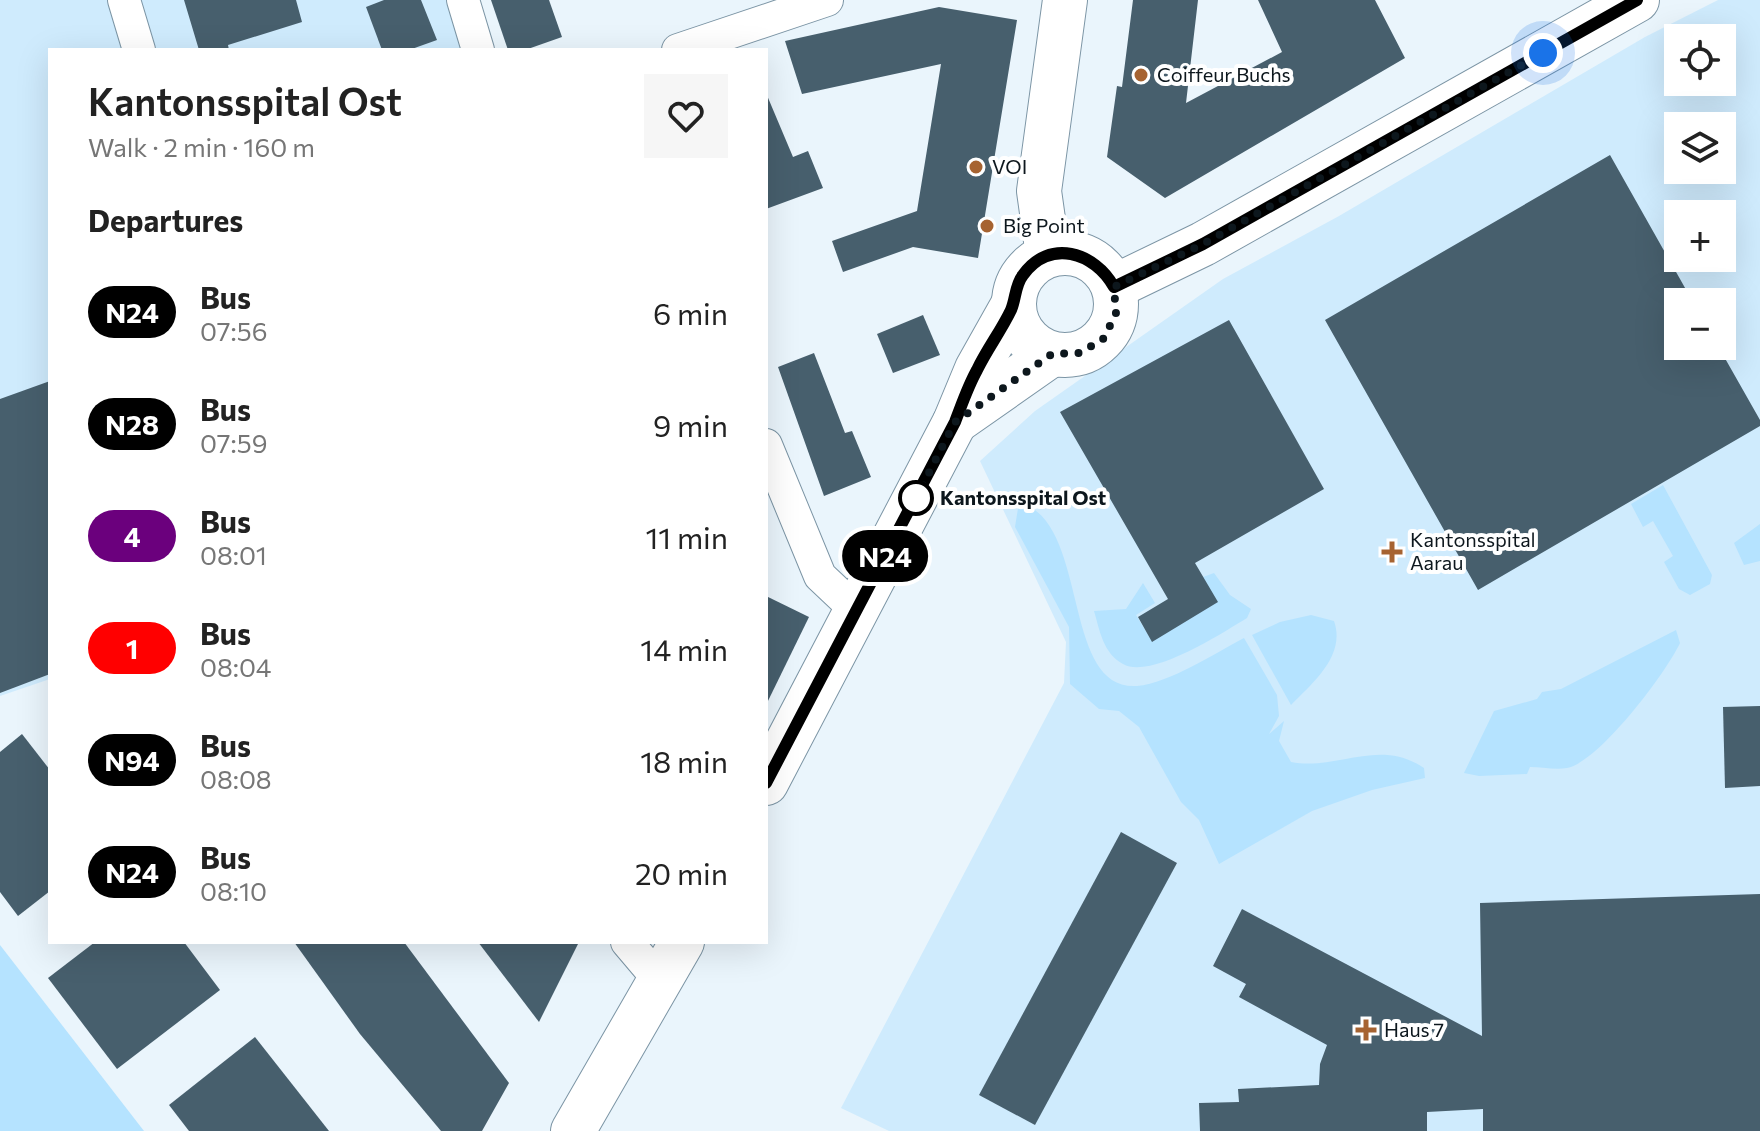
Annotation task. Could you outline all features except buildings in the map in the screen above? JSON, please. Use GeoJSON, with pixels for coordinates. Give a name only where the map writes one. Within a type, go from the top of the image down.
{"type":"FeatureCollection","features":[{"type":"Feature","properties":{"kind":"main road"},"geometry":{"type":"LineString","coordinates":[[1048,255],[1039,191],[1065,0]]}},
{"type":"Feature","properties":{"kind":"main road"},"geometry":{"type":"LineString","coordinates":[[1114,287],[1203,244],[1637,0]]}},
{"type":"Feature","properties":{"kind":"main road"},"geometry":{"type":"LineString","coordinates":[[768,779],[955,422],[977,369],[1013,305],[1021,277],[1033,264],[1048,255],[1072,253],[1095,261],[1114,287],[1116,314],[1103,339],[1080,353],[1052,354],[955,422]]}},
{"type":"Feature","properties":{"kind":"main road"},"geometry":{"type":"LineString","coordinates":[[1013,305],[1024,336],[1052,354]]}},
{"type":"Feature","properties":{"kind":"main road"},"geometry":{"type":"LineString","coordinates":[[573,1131],[681,944]]}},
{"type":"Feature","properties":{"kind":"street"},"geometry":{"type":"LineString","coordinates":[[124,0],[138,48]]}},
{"type":"Feature","properties":{"kind":"street"},"geometry":{"type":"LineString","coordinates":[[463,0],[477,48]]}},
{"type":"Feature","properties":{"kind":"street"},"geometry":{"type":"LineString","coordinates":[[684,48],[827,0]]}},
{"type":"Feature","properties":{"kind":"street"},"geometry":{"type":"LineString","coordinates":[[768,450],[820,576],[857,611]]}},
{"type":"Feature","properties":{"kind":"street"},"geometry":{"type":"LineString","coordinates":[[629,944],[660,981]]}},
{"type":"Feature","properties":{"kind":"shaded area"},"geometry":{"type":"Polygon","coordinates":[[[0,0],[463,0],[477,48],[48,48],[48,680],[0,696],[0,0]]]}},
{"type":"Feature","properties":{"kind":"shaded area","name":"Kantonsspital Aarau"},"geometry":{"type":"Polygon","coordinates":[[[1718,0],[1760,0],[1760,1131],[889,1131],[841,1108],[1064,683],[1066,642],[980,461],[1035,411],[1223,279],[1339,216],[1664,27],[1664,96],[1736,96],[1736,24],[1671,24],[1718,0]]]}},
{"type":"Feature","properties":{"kind":"shaded area"},"geometry":{"type":"Polygon","coordinates":[[[1663,485],[1712,575],[1710,584],[1690,595],[1679,589],[1664,562],[1673,556],[1653,521],[1643,527],[1631,504],[1663,485]]]}},
{"type":"Feature","properties":{"kind":"shaded area"},"geometry":{"type":"Polygon","coordinates":[[[1019,502],[1042,516],[1057,540],[1085,635],[1096,662],[1113,680],[1137,686],[1150,684],[1244,638],[1277,695],[1279,716],[1269,734],[1284,721],[1279,741],[1291,762],[1308,764],[1391,755],[1424,768],[1425,778],[1372,790],[1312,811],[1219,864],[1199,820],[1181,802],[1139,727],[1119,711],[1099,709],[1070,684],[1069,627],[1015,527],[1019,502]]]}},
{"type":"Feature","properties":{"kind":"shaded area"},"geometry":{"type":"Polygon","coordinates":[[[1760,524],[1760,561],[1744,565],[1734,543],[1760,524]]]}},
{"type":"Feature","properties":{"kind":"shaded area"},"geometry":{"type":"Polygon","coordinates":[[[1214,573],[1230,595],[1251,609],[1247,618],[1186,653],[1150,666],[1123,664],[1111,654],[1103,641],[1094,611],[1126,609],[1143,583],[1155,603],[1136,615],[1152,641],[1203,577],[1214,573]]]}},
{"type":"Feature","properties":{"kind":"shaded area"},"geometry":{"type":"Polygon","coordinates":[[[1311,615],[1334,621],[1336,645],[1326,667],[1291,705],[1252,635],[1280,622],[1311,615]]]}},
{"type":"Feature","properties":{"kind":"shaded area"},"geometry":{"type":"Polygon","coordinates":[[[1676,630],[1680,643],[1661,674],[1613,734],[1580,762],[1562,769],[1530,767],[1527,774],[1479,776],[1464,773],[1494,711],[1537,699],[1542,692],[1561,689],[1676,630]]]}},
{"type":"Feature","properties":{"kind":"shaded area"},"geometry":{"type":"Polygon","coordinates":[[[0,945],[144,1131],[0,1131],[0,945]]]}},
{"type":"Feature","properties":{"kind":"bus line","name":"N24"},"geometry":{"type":"LineString","coordinates":[[768,779],[955,422],[977,369],[1013,305],[1021,277],[1033,264],[1048,255],[1064,252],[1080,254],[1095,261],[1114,287],[1203,244],[1637,0]]}},
{"type":"Feature","properties":{"kind":"place","name":"Coiffeur Buchs"},"geometry":{"type":"Point","coordinates":[1141,75]}},
{"type":"Feature","properties":{"kind":"place","name":"VOI"},"geometry":{"type":"Point","coordinates":[976,167]}},
{"type":"Feature","properties":{"kind":"place","name":"Big Point"},"geometry":{"type":"Point","coordinates":[987,226]}},
{"type":"Feature","properties":{"kind":"place","name":"Kantonsspital Ost"},"geometry":{"type":"Point","coordinates":[916,498]}},
{"type":"Feature","properties":{"kind":"place","name":"Kantonsspital Aarau"},"geometry":{"type":"Point","coordinates":[1392,552]}},
{"type":"Feature","properties":{"kind":"place","name":"Haus 7"},"geometry":{"type":"Point","coordinates":[1366,1030]}},
{"type":"Feature","properties":{"kind":"route"},"geometry":{"type":"LineString","coordinates":[[916,498],[955,422],[1052,354],[1066,356],[1080,353],[1093,348],[1103,339],[1116,314],[1114,287],[1203,244],[1543,53]]}}]}
